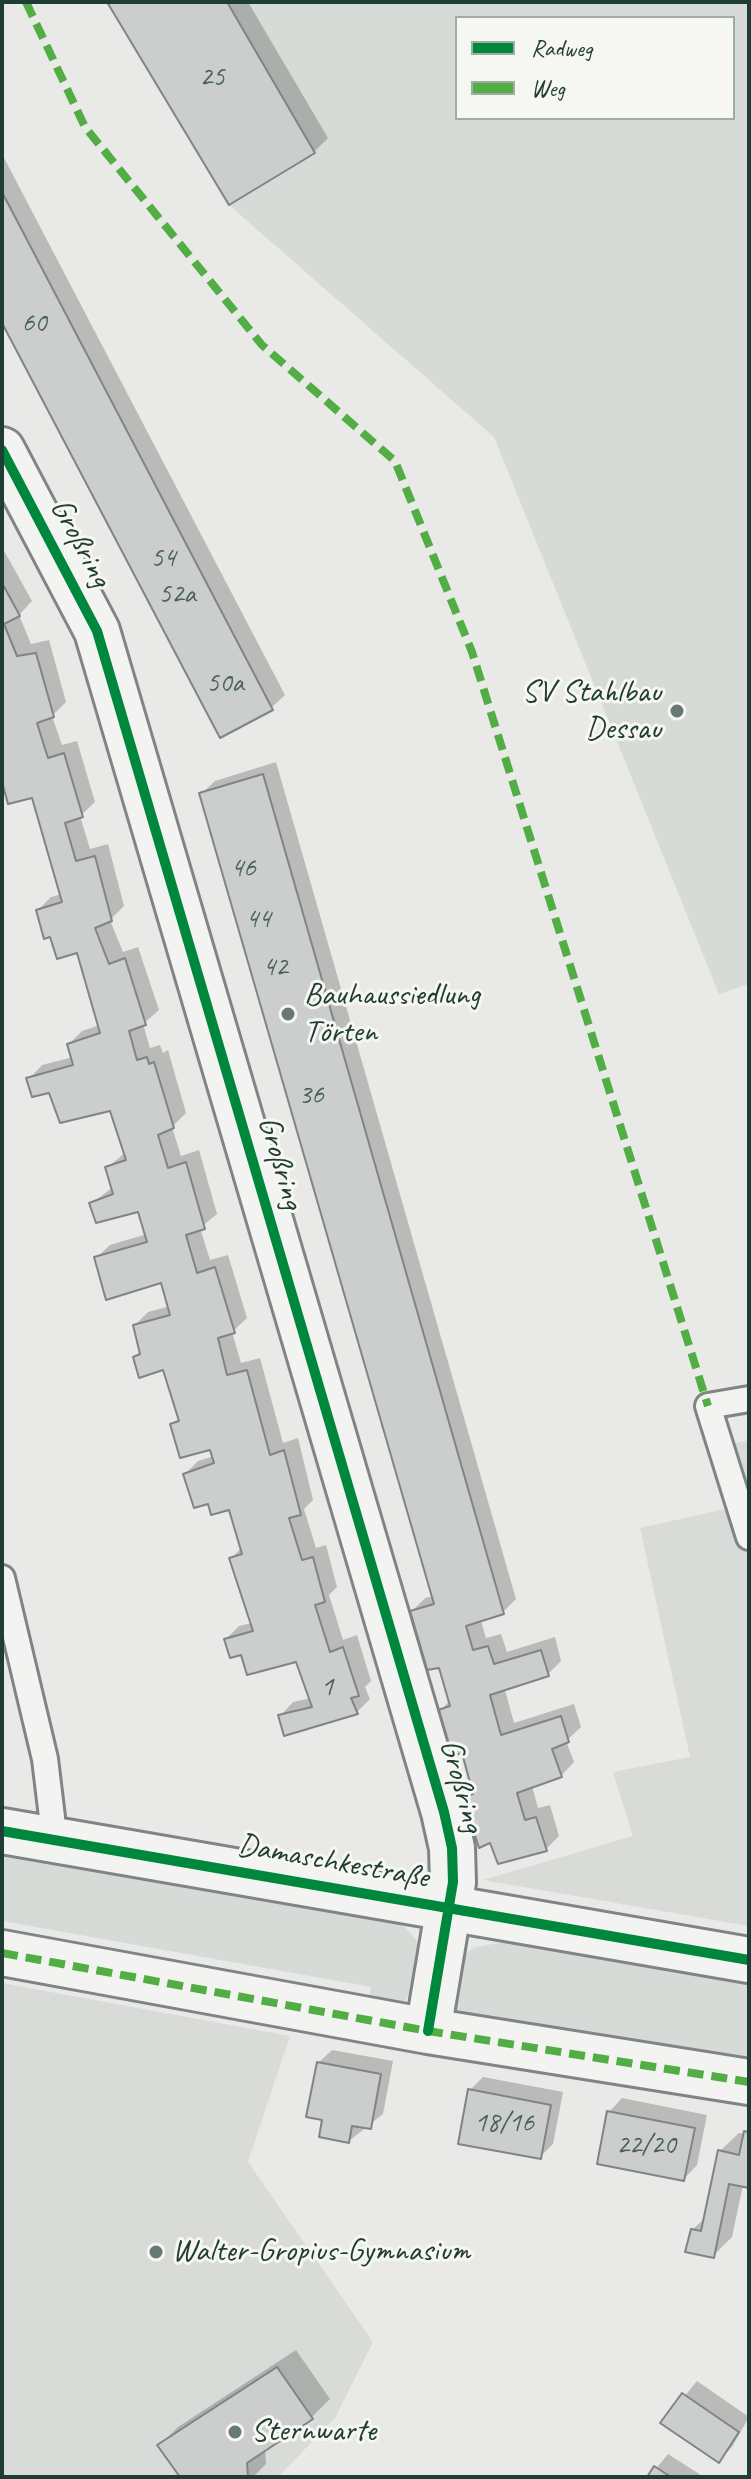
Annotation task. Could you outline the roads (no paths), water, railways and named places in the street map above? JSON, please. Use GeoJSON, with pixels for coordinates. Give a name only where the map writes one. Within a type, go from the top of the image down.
{"type":"FeatureCollection","features":[{"type":"Feature","properties":{"kind":"street","name":"Großring"},"geometry":{"type":"LineString","coordinates":[[2,450],[97,631],[444,1812],[452,1848],[453,1882],[428,2031]]}},
{"type":"Feature","properties":{"kind":"street","name":"Damaschkestraße"},"geometry":{"type":"LineString","coordinates":[[2,1831],[749,1960]]}},
{"type":"Feature","properties":{"kind":"street"},"geometry":{"type":"LineString","coordinates":[[2,1953],[428,2031],[749,2082]]}},
{"type":"Feature","properties":{"kind":"lane"},"geometry":{"type":"LineString","coordinates":[[749,1399],[708,1406],[749,1537]]}},
{"type":"Feature","properties":{"kind":"lane"},"geometry":{"type":"LineString","coordinates":[[2,1578],[45,1759],[52,1817],[49,1838]]}},
{"type":"Feature","properties":{"kind":"place","name":"SV Stahlbau Dessau"},"geometry":{"type":"Point","coordinates":[677,711]}},
{"type":"Feature","properties":{"kind":"place","name":"Bauhaussiedlung Törten"},"geometry":{"type":"Point","coordinates":[288,1014]}},
{"type":"Feature","properties":{"kind":"place","name":"Walter-Gropius-Gymnasium"},"geometry":{"type":"Point","coordinates":[156,2252]}},
{"type":"Feature","properties":{"kind":"place","name":"Sternwarte"},"geometry":{"type":"Point","coordinates":[235,2432]}}]}
